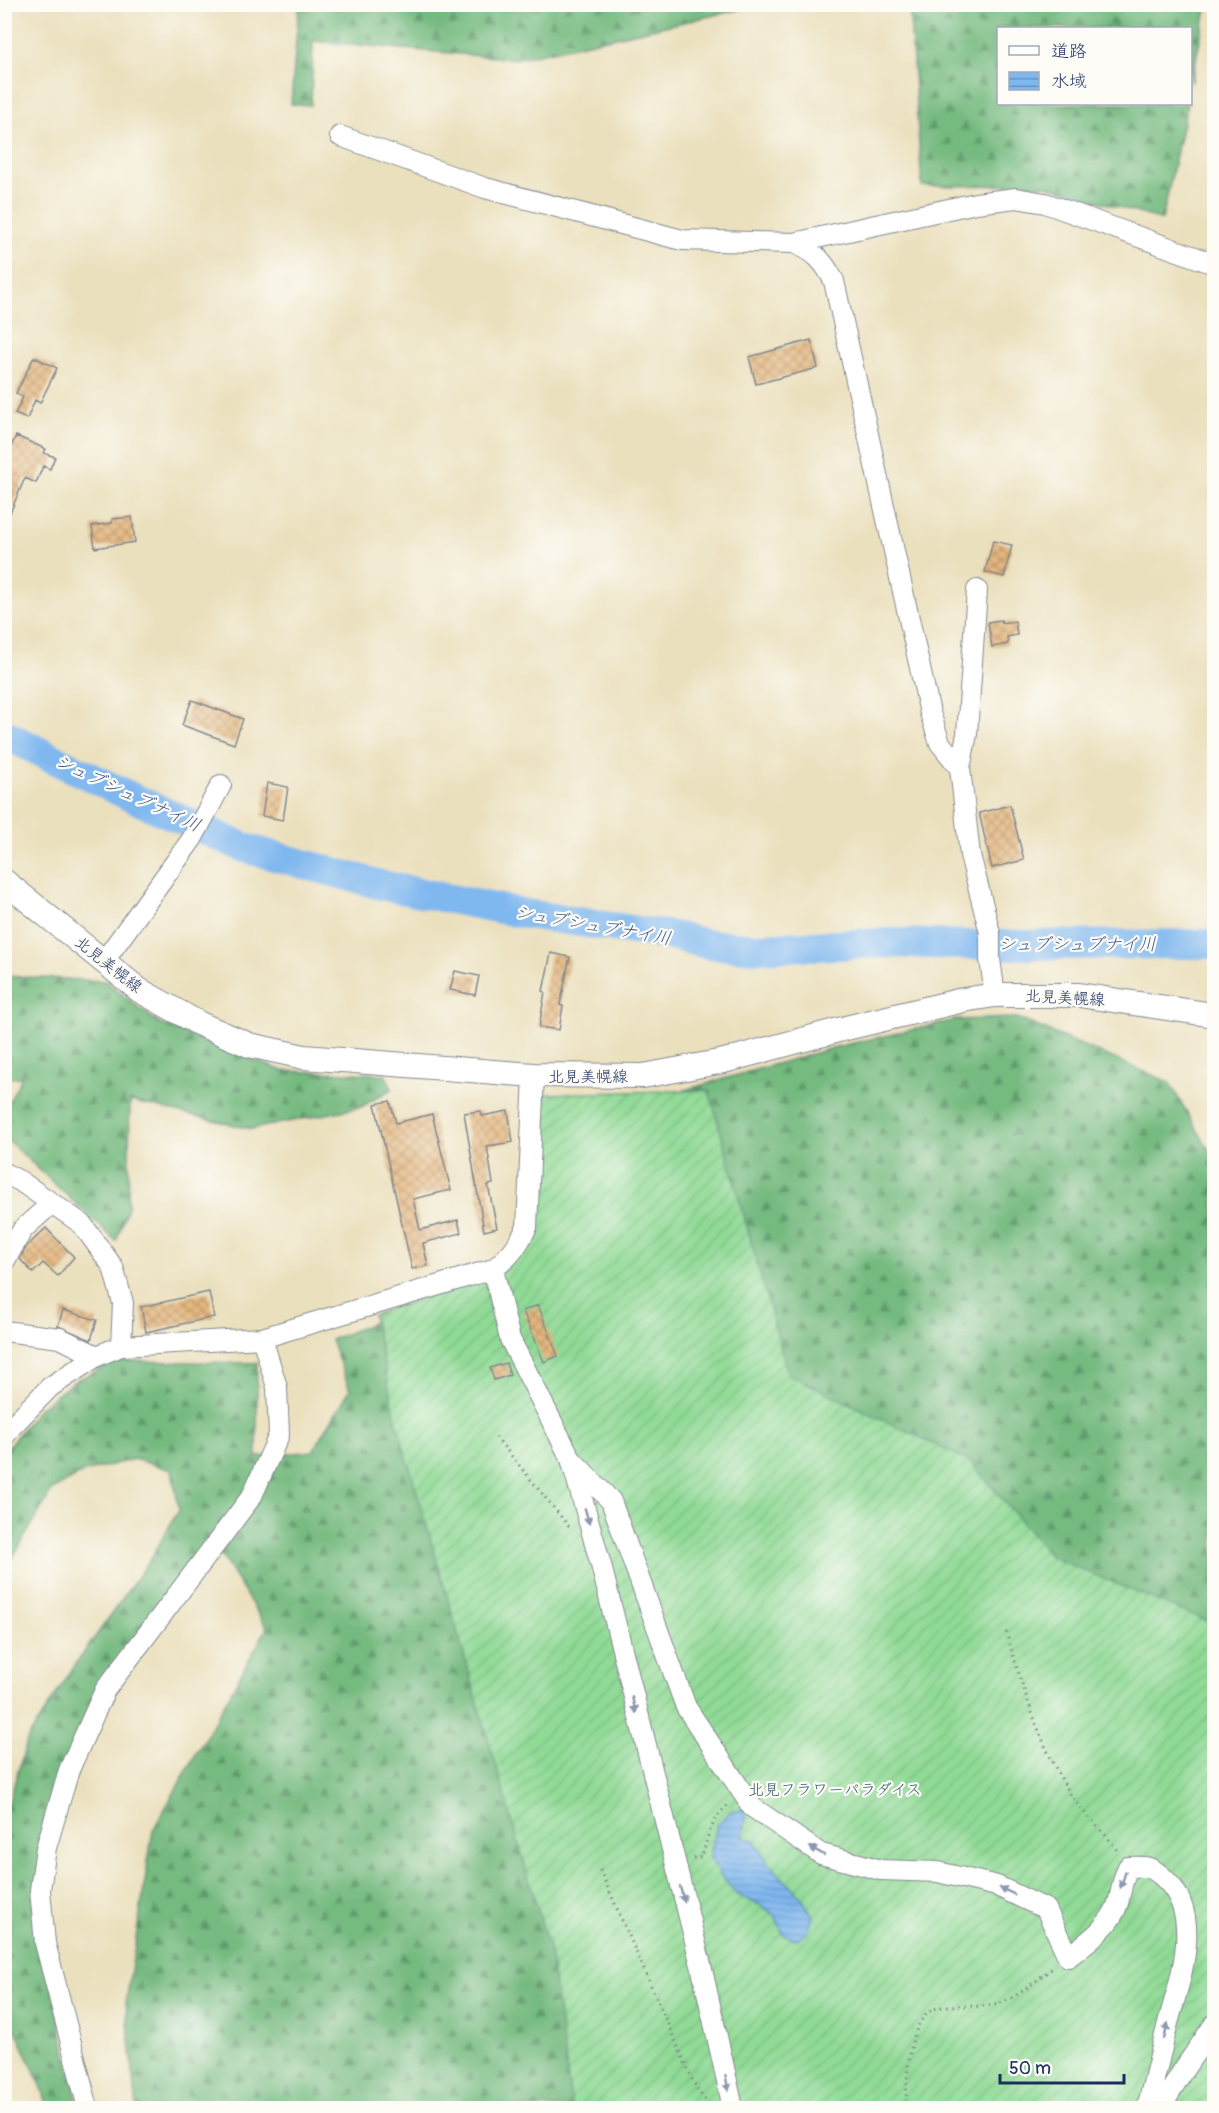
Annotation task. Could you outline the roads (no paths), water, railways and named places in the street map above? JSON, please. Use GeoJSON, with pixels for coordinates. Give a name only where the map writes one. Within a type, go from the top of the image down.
{"type":"FeatureCollection","features":[{"type":"Feature","properties":{"kind":"main road","name":"北見美幌線"},"geometry":{"type":"LineString","coordinates":[[4,881],[139,990],[200,1024],[249,1045],[304,1057],[534,1075],[643,1076],[724,1060],[846,1028],[995,994],[1079,995],[1215,1015]]}},
{"type":"Feature","properties":{"kind":"street"},"geometry":{"type":"LineString","coordinates":[[340,136],[485,188],[682,240],[794,243],[976,203],[1016,198],[1045,203],[1215,264]]}},
{"type":"Feature","properties":{"kind":"street"},"geometry":{"type":"LineString","coordinates":[[794,243],[813,251],[826,264],[834,281],[930,713],[940,743],[960,768]]}},
{"type":"Feature","properties":{"kind":"street"},"geometry":{"type":"LineString","coordinates":[[977,590],[967,734],[960,768],[970,855],[990,933],[990,959],[995,994]]}},
{"type":"Feature","properties":{"kind":"street"},"geometry":{"type":"LineString","coordinates":[[104,961],[192,839],[221,785]]}},
{"type":"Feature","properties":{"kind":"street"},"geometry":{"type":"LineString","coordinates":[[4,1437],[50,1388],[97,1356],[121,1346],[262,1338],[493,1269],[512,1253],[528,1227],[534,1075]]}},
{"type":"Feature","properties":{"kind":"street"},"geometry":{"type":"LineString","coordinates":[[4,1173],[20,1181],[82,1224],[113,1267],[123,1303],[121,1346]]}},
{"type":"Feature","properties":{"kind":"street"},"geometry":{"type":"LineString","coordinates":[[4,1262],[22,1229],[52,1203]]}},
{"type":"Feature","properties":{"kind":"street"},"geometry":{"type":"LineString","coordinates":[[493,1269],[510,1340],[571,1459],[601,1565],[701,1965],[733,2109]]}},
{"type":"Feature","properties":{"kind":"street"},"geometry":{"type":"LineString","coordinates":[[4,1331],[60,1338],[97,1356]]}},
{"type":"Feature","properties":{"kind":"street"},"geometry":{"type":"LineString","coordinates":[[88,2109],[45,1942],[40,1890],[46,1848],[69,1770],[105,1690],[252,1496],[279,1435],[277,1387],[262,1338]]}},
{"type":"Feature","properties":{"kind":"street"},"geometry":{"type":"LineString","coordinates":[[571,1459],[611,1502],[686,1707],[752,1807],[821,1854],[881,1870],[938,1872],[997,1886],[1036,1904],[1046,1909],[1068,1956],[1099,1933],[1118,1904],[1122,1881],[1128,1867],[1147,1866],[1172,1885],[1182,1902],[1186,1923],[1183,1975],[1168,2023],[1147,2109]]}},
{"type":"Feature","properties":{"kind":"street"},"geometry":{"type":"LineString","coordinates":[[1161,2109],[1182,2072],[1215,2025]]}},
{"type":"Feature","properties":{"kind":"water"},"geometry":{"type":"Polygon","coordinates":[[[742,1809],[746,1819],[743,1837],[754,1840],[770,1865],[801,1897],[813,1916],[808,1932],[797,1939],[783,1934],[775,1915],[736,1894],[719,1873],[710,1857],[717,1825],[731,1811],[742,1809]]]}},
{"type":"Feature","properties":{"kind":"waterway","name":"シュブシュブナイ川"},"geometry":{"type":"LineString","coordinates":[[4,734],[131,797],[245,848],[381,885],[526,914],[679,937],[706,944],[755,948],[890,943],[1214,944]]}},
{"type":"Feature","properties":{"kind":"park label","name":"北見フラワーパラダイス"},"geometry":{"type":"Point","coordinates":[835,1789]}}]}
